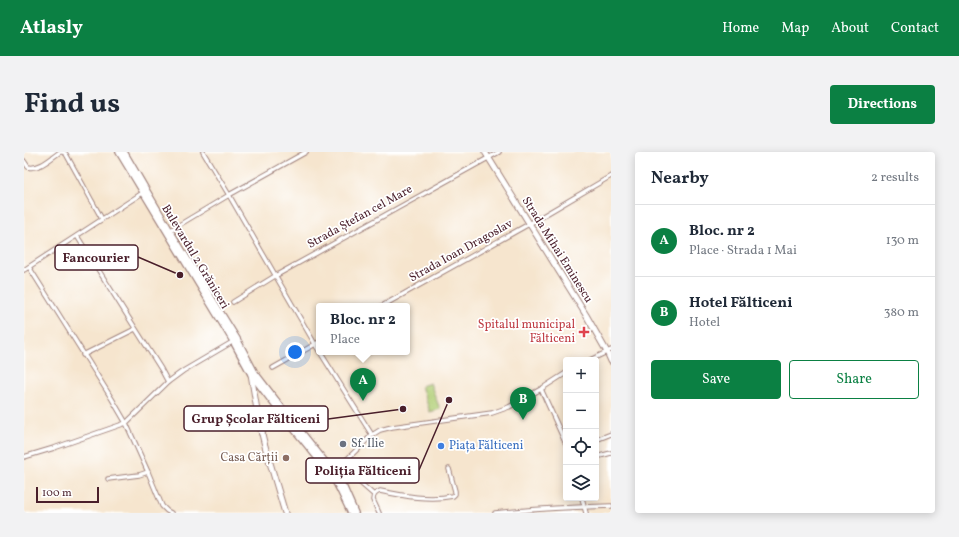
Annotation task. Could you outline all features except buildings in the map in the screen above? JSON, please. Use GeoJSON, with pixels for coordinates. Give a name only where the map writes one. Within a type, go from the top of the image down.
{"type":"FeatureCollection","features":[{"type":"Feature","properties":{"kind":"main road","name":"Bulevardul 2 Grăniceri"},"geometry":{"type":"LineString","coordinates":[[118,152],[145,192]]}},
{"type":"Feature","properties":{"kind":"main road","name":"Bulevardul 2 Grăniceri"},"geometry":{"type":"LineString","coordinates":[[124,152],[168,232],[235,340],[259,382]]}},
{"type":"Feature","properties":{"kind":"main road"},"geometry":{"type":"LineString","coordinates":[[259,382],[281,413],[344,488],[355,513]]}},
{"type":"Feature","properties":{"kind":"main road"},"geometry":{"type":"LineString","coordinates":[[259,382],[334,476],[351,513]]}},
{"type":"Feature","properties":{"kind":"main road"},"geometry":{"type":"LineString","coordinates":[[262,433],[263,423],[267,416],[275,413],[281,413]]}},
{"type":"Feature","properties":{"kind":"street"},"geometry":{"type":"LineString","coordinates":[[24,160],[28,167],[32,168],[38,167],[60,152],[66,154],[102,219]]}},
{"type":"Feature","properties":{"kind":"street"},"geometry":{"type":"LineString","coordinates":[[202,152],[229,195],[315,344],[272,368]]}},
{"type":"Feature","properties":{"kind":"street"},"geometry":{"type":"LineString","coordinates":[[168,232],[229,195],[306,152]]}},
{"type":"Feature","properties":{"kind":"street","name":"Strada Mihai Eminescu"},"geometry":{"type":"LineString","coordinates":[[485,152],[609,351],[611,361]]}},
{"type":"Feature","properties":{"kind":"street","name":"Strada Ștefan cel Mare"},"geometry":{"type":"LineString","coordinates":[[233,302],[275,276],[499,152]]}},
{"type":"Feature","properties":{"kind":"street","name":"Strada Ioan Dragoslav"},"geometry":{"type":"LineString","coordinates":[[387,303],[529,224],[611,176]]}},
{"type":"Feature","properties":{"kind":"street"},"geometry":{"type":"LineString","coordinates":[[24,270],[145,192]]}},
{"type":"Feature","properties":{"kind":"street"},"geometry":{"type":"LineString","coordinates":[[77,236],[168,382]]}},
{"type":"Feature","properties":{"kind":"street"},"geometry":{"type":"LineString","coordinates":[[29,267],[112,399],[125,422],[162,506],[171,513]]}},
{"type":"Feature","properties":{"kind":"street"},"geometry":{"type":"LineString","coordinates":[[83,355],[135,329]]}},
{"type":"Feature","properties":{"kind":"street"},"geometry":{"type":"LineString","coordinates":[[24,457],[54,448],[125,422],[168,382],[183,371],[235,340]]}},
{"type":"Feature","properties":{"kind":"street"},"geometry":{"type":"LineString","coordinates":[[596,357],[609,351]]}},
{"type":"Feature","properties":{"kind":"street"},"geometry":{"type":"LineString","coordinates":[[321,355],[372,435]]}},
{"type":"Feature","properties":{"kind":"street"},"geometry":{"type":"LineString","coordinates":[[253,373],[256,410],[286,513]]}},
{"type":"Feature","properties":{"kind":"street"},"geometry":{"type":"LineString","coordinates":[[334,476],[341,465],[372,435],[380,430],[492,413],[509,407],[563,375]]}},
{"type":"Feature","properties":{"kind":"street"},"geometry":{"type":"LineString","coordinates":[[256,404],[259,382]]}},
{"type":"Feature","properties":{"kind":"street"},"geometry":{"type":"LineString","coordinates":[[541,389],[563,437]]}},
{"type":"Feature","properties":{"kind":"street"},"geometry":{"type":"LineString","coordinates":[[599,439],[611,434]]}},
{"type":"Feature","properties":{"kind":"street"},"geometry":{"type":"LineString","coordinates":[[599,456],[611,453]]}},
{"type":"Feature","properties":{"kind":"street"},"geometry":{"type":"LineString","coordinates":[[379,513],[373,500],[374,495],[380,491],[405,496],[431,498],[453,496],[456,491],[449,469]]}},
{"type":"Feature","properties":{"kind":"street"},"geometry":{"type":"LineString","coordinates":[[108,479],[139,475],[148,472]]}},
{"type":"Feature","properties":{"kind":"street"},"geometry":{"type":"LineString","coordinates":[[360,472],[358,481],[374,495]]}},
{"type":"Feature","properties":{"kind":"street"},"geometry":{"type":"LineString","coordinates":[[583,501],[586,513]]}},
{"type":"Feature","properties":{"kind":"street"},"geometry":{"type":"LineString","coordinates":[[495,513],[538,509],[611,506]]}},
{"type":"Feature","properties":{"kind":"green space"},"geometry":{"type":"Polygon","coordinates":[[[430,383],[440,409],[430,412],[421,386],[430,383]]]}},
{"type":"Feature","properties":{"kind":"place","name":"Fancourier"},"geometry":{"type":"Point","coordinates":[180,275]}},
{"type":"Feature","properties":{"kind":"place","name":"Spitalul municipal Fălticeni"},"geometry":{"type":"Point","coordinates":[584,332]}},
{"type":"Feature","properties":{"kind":"place","name":"Poliția Fălticeni"},"geometry":{"type":"Point","coordinates":[449,400]}},
{"type":"Feature","properties":{"kind":"place","name":"Bloc. nr 2"},"geometry":{"type":"Point","coordinates":[363,401]}},
{"type":"Feature","properties":{"kind":"place","name":"Grup Școlar Fălticeni"},"geometry":{"type":"Point","coordinates":[403,409]}},
{"type":"Feature","properties":{"kind":"place","name":"Hotel Fălticeni"},"geometry":{"type":"Point","coordinates":[523,420]}},
{"type":"Feature","properties":{"kind":"place","name":"Sf. Ilie"},"geometry":{"type":"Point","coordinates":[343,444]}},
{"type":"Feature","properties":{"kind":"place","name":"Piața Fălticeni"},"geometry":{"type":"Point","coordinates":[441,446]}},
{"type":"Feature","properties":{"kind":"place","name":"Casa Cărții"},"geometry":{"type":"Point","coordinates":[286,458]}}]}
